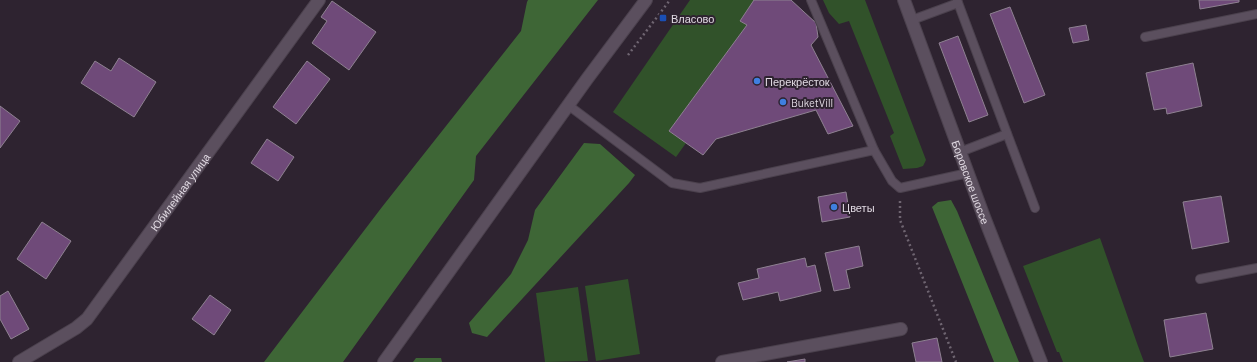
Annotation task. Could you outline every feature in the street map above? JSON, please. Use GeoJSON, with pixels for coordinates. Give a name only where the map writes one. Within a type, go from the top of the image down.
{"type":"FeatureCollection","features":[{"type":"Feature","properties":{"kind":"main road","name":"Юбилейная улица"},"geometry":{"type":"LineString","coordinates":[[19,362],[76,328],[87,319],[319,0]]}},
{"type":"Feature","properties":{"kind":"main road"},"geometry":{"type":"LineString","coordinates":[[384,362],[568,105],[646,0]]}},
{"type":"Feature","properties":{"kind":"main road","name":"Боровское шоссе"},"geometry":{"type":"LineString","coordinates":[[904,0],[960,152],[1041,362]]}},
{"type":"Feature","properties":{"kind":"main road"},"geometry":{"type":"LineString","coordinates":[[722,362],[901,329]]}},
{"type":"Feature","properties":{"kind":"lane"},"geometry":{"type":"LineString","coordinates":[[812,0],[874,150],[892,181],[900,188],[968,173]]}},
{"type":"Feature","properties":{"kind":"lane"},"geometry":{"type":"LineString","coordinates":[[912,20],[958,1],[1035,208]]}},
{"type":"Feature","properties":{"kind":"lane"},"geometry":{"type":"LineString","coordinates":[[1145,36],[1257,14]]}},
{"type":"Feature","properties":{"kind":"lane"},"geometry":{"type":"LineString","coordinates":[[568,105],[672,183],[693,187],[700,188],[874,150]]}},
{"type":"Feature","properties":{"kind":"lane"},"geometry":{"type":"LineString","coordinates":[[960,152],[1007,134]]}},
{"type":"Feature","properties":{"kind":"lane"},"geometry":{"type":"LineString","coordinates":[[1200,279],[1257,268]]}},
{"type":"Feature","properties":{"kind":"path"},"geometry":{"type":"LineString","coordinates":[[624,60],[670,0]]}},
{"type":"Feature","properties":{"kind":"path"},"geometry":{"type":"LineString","coordinates":[[900,188],[900,220],[956,362]]}},
{"type":"Feature","properties":{"kind":"green space"},"geometry":{"type":"Polygon","coordinates":[[[528,0],[598,0],[476,156],[474,180],[343,362],[264,362],[382,207],[521,31],[528,0]]]}},
{"type":"Feature","properties":{"kind":"green space"},"geometry":{"type":"Polygon","coordinates":[[[690,0],[754,0],[740,21],[747,25],[669,131],[686,143],[676,157],[613,112],[690,0]]]}},
{"type":"Feature","properties":{"kind":"green space"},"geometry":{"type":"Polygon","coordinates":[[[823,0],[865,0],[926,160],[923,166],[903,169],[890,136],[894,133],[849,21],[839,24],[829,13],[823,0]]]}},
{"type":"Feature","properties":{"kind":"green space"},"geometry":{"type":"Polygon","coordinates":[[[584,143],[600,144],[635,175],[487,337],[472,333],[469,323],[511,274],[528,240],[535,210],[584,143]]]}},
{"type":"Feature","properties":{"kind":"green space"},"geometry":{"type":"Polygon","coordinates":[[[951,200],[957,211],[1019,362],[994,362],[932,207],[938,202],[951,200]]]}},
{"type":"Feature","properties":{"kind":"green space"},"geometry":{"type":"Polygon","coordinates":[[[1100,238],[1144,362],[1063,362],[1059,352],[1057,352],[1023,266],[1100,238]]]}},
{"type":"Feature","properties":{"kind":"green space"},"geometry":{"type":"Polygon","coordinates":[[[628,279],[640,354],[596,361],[585,286],[628,279]]]}},
{"type":"Feature","properties":{"kind":"green space"},"geometry":{"type":"Polygon","coordinates":[[[578,287],[588,361],[545,362],[536,293],[578,287]]]}},
{"type":"Feature","properties":{"kind":"green space"},"geometry":{"type":"Polygon","coordinates":[[[416,358],[441,358],[442,362],[413,362],[416,358]]]}},
{"type":"Feature","properties":{"kind":"building"},"geometry":{"type":"Polygon","coordinates":[[[754,0],[791,0],[816,23],[818,37],[811,45],[853,126],[828,134],[816,110],[716,139],[703,155],[669,131],[747,25],[740,21],[754,0]]]}},
{"type":"Feature","properties":{"kind":"building"},"geometry":{"type":"Polygon","coordinates":[[[1199,0],[1239,0],[1239,2],[1200,9],[1199,0]]]}},
{"type":"Feature","properties":{"kind":"building"},"geometry":{"type":"Polygon","coordinates":[[[332,1],[376,32],[349,70],[312,43],[327,21],[321,17],[332,1]]]}},
{"type":"Feature","properties":{"kind":"building"},"geometry":{"type":"Polygon","coordinates":[[[1010,7],[1045,95],[1024,103],[990,14],[1010,7]]]}},
{"type":"Feature","properties":{"kind":"building"},"geometry":{"type":"Polygon","coordinates":[[[1086,25],[1089,40],[1073,43],[1069,28],[1086,25]]]}},
{"type":"Feature","properties":{"kind":"building"},"geometry":{"type":"Polygon","coordinates":[[[958,36],[988,115],[969,122],[939,43],[958,36]]]}},
{"type":"Feature","properties":{"kind":"building"},"geometry":{"type":"Polygon","coordinates":[[[119,58],[156,82],[134,117],[81,83],[95,61],[111,71],[119,58]]]}},
{"type":"Feature","properties":{"kind":"building"},"geometry":{"type":"Polygon","coordinates":[[[307,61],[330,79],[296,124],[273,107],[307,61]]]}},
{"type":"Feature","properties":{"kind":"building"},"geometry":{"type":"Polygon","coordinates":[[[1193,63],[1202,106],[1167,114],[1166,108],[1154,110],[1146,73],[1193,63]]]}},
{"type":"Feature","properties":{"kind":"building"},"geometry":{"type":"Polygon","coordinates":[[[0,106],[20,121],[0,148],[0,106]]]}},
{"type":"Feature","properties":{"kind":"building"},"geometry":{"type":"Polygon","coordinates":[[[267,139],[294,157],[278,181],[251,163],[267,139]]]}},
{"type":"Feature","properties":{"kind":"building"},"geometry":{"type":"Polygon","coordinates":[[[846,192],[850,217],[822,222],[818,197],[846,192]]]}},
{"type":"Feature","properties":{"kind":"building"},"geometry":{"type":"Polygon","coordinates":[[[1221,196],[1229,242],[1192,249],[1183,202],[1221,196]]]}},
{"type":"Feature","properties":{"kind":"building"},"geometry":{"type":"Polygon","coordinates":[[[42,222],[71,241],[46,279],[17,259],[42,222]]]}},
{"type":"Feature","properties":{"kind":"building"},"geometry":{"type":"Polygon","coordinates":[[[859,246],[863,266],[846,270],[850,288],[834,291],[825,253],[859,246]]]}},
{"type":"Feature","properties":{"kind":"building"},"geometry":{"type":"Polygon","coordinates":[[[805,258],[807,267],[815,265],[821,291],[780,301],[778,292],[743,300],[738,283],[759,278],[757,269],[805,258]]]}},
{"type":"Feature","properties":{"kind":"building"},"geometry":{"type":"Polygon","coordinates":[[[8,291],[29,329],[11,339],[0,319],[0,296],[8,291]]]}},
{"type":"Feature","properties":{"kind":"building"},"geometry":{"type":"Polygon","coordinates":[[[210,295],[231,310],[214,335],[192,319],[210,295]]]}},
{"type":"Feature","properties":{"kind":"building"},"geometry":{"type":"Polygon","coordinates":[[[1206,313],[1213,349],[1170,357],[1164,320],[1206,313]]]}},
{"type":"Feature","properties":{"kind":"building"},"geometry":{"type":"Polygon","coordinates":[[[937,338],[942,362],[916,362],[912,343],[937,338]]]}},
{"type":"Feature","properties":{"kind":"building"},"geometry":{"type":"Polygon","coordinates":[[[805,359],[805,362],[787,362],[805,359]]]}},
{"type":"Feature","properties":{"kind":"place","name":"Власово"},"geometry":{"type":"Point","coordinates":[663,18]}},
{"type":"Feature","properties":{"kind":"place","name":"Перекрёсток"},"geometry":{"type":"Point","coordinates":[757,81]}},
{"type":"Feature","properties":{"kind":"place","name":"BuketVill"},"geometry":{"type":"Point","coordinates":[783,102]}},
{"type":"Feature","properties":{"kind":"place","name":"Цветы"},"geometry":{"type":"Point","coordinates":[834,207]}}]}
